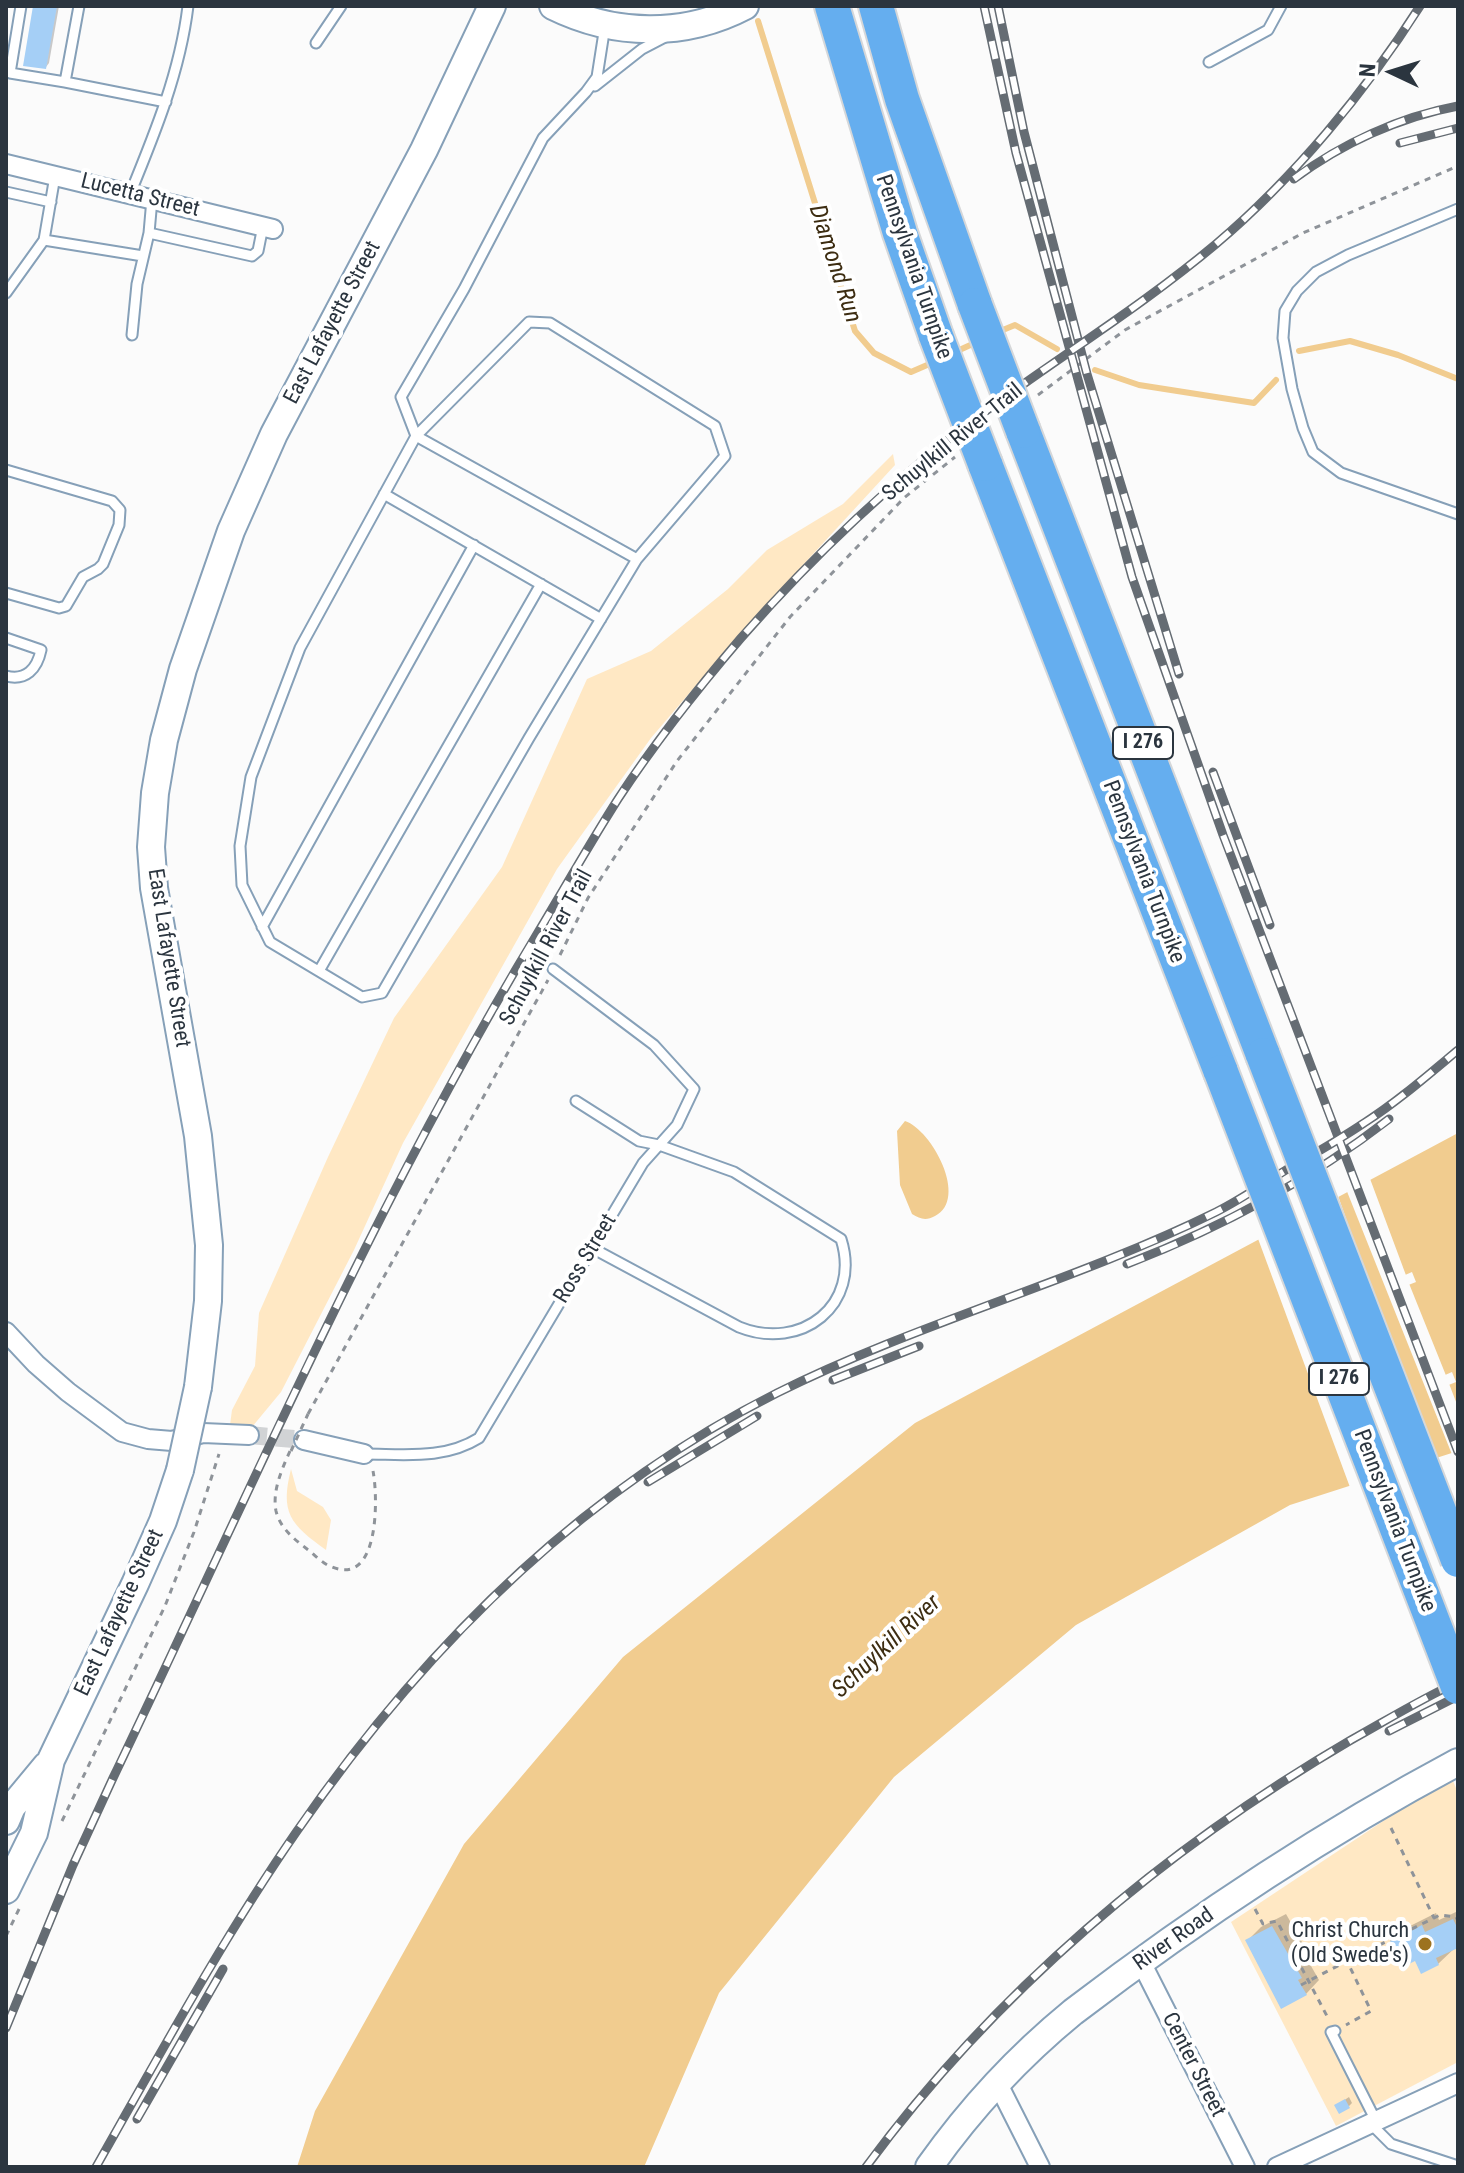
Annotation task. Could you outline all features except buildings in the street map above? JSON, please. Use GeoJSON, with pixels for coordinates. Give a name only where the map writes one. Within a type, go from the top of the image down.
{"type":"FeatureCollection","features":[{"type":"Feature","properties":{"kind":"highway","name":"Pennsylvania Turnpike"},"geometry":{"type":"LineString","coordinates":[[876,6],[902,99],[975,305],[1458,1560]]}},
{"type":"Feature","properties":{"kind":"highway","name":"Pennsylvania Turnpike"},"geometry":{"type":"LineString","coordinates":[[834,13],[972,459],[1221,1072],[1458,1687]]}},
{"type":"Feature","properties":{"kind":"street","name":"East Lafayette Street"},"geometry":{"type":"LineString","coordinates":[[6,1890],[34,1833],[51,1760],[163,1521],[180,1470],[198,1387],[208,1301],[209,1245],[198,1136],[154,888],[151,847],[155,793],[164,740],[205,602],[249,486],[424,150],[492,6]]}},
{"type":"Feature","properties":{"kind":"street"},"geometry":{"type":"LineString","coordinates":[[553,6],[605,26],[641,30],[681,28],[745,6]]}},
{"type":"Feature","properties":{"kind":"street","name":"Lucetta Street"},"geometry":{"type":"LineString","coordinates":[[6,164],[268,228]]}},
{"type":"Feature","properties":{"kind":"street"},"geometry":{"type":"LineString","coordinates":[[6,1332],[68,1392],[122,1432],[172,1441],[203,1433],[249,1435]]}},
{"type":"Feature","properties":{"kind":"street","name":"Ross Street"},"geometry":{"type":"LineString","coordinates":[[297,1445],[364,1454]]}},
{"type":"Feature","properties":{"kind":"street","name":"East Lafayette Street"},"geometry":{"type":"LineString","coordinates":[[6,1821],[12,1807],[51,1760]]}},
{"type":"Feature","properties":{"kind":"street","name":"River Road"},"geometry":{"type":"LineString","coordinates":[[929,2167],[997,2082],[1046,2034],[1141,1962],[1281,1866],[1380,1804],[1458,1762]]}},
{"type":"Feature","properties":{"kind":"street","name":"Center Street"},"geometry":{"type":"LineString","coordinates":[[1141,1962],[1245,2167]]}},
{"type":"Feature","properties":{"kind":"street"},"geometry":{"type":"LineString","coordinates":[[997,2082],[1040,2167]]}},
{"type":"Feature","properties":{"kind":"street"},"geometry":{"type":"LineString","coordinates":[[1277,2167],[1458,2083]]}},
{"type":"Feature","properties":{"kind":"lane"},"geometry":{"type":"LineString","coordinates":[[21,6],[10,73],[166,102]]}},
{"type":"Feature","properties":{"kind":"lane"},"geometry":{"type":"LineString","coordinates":[[65,82],[79,6]]}},
{"type":"Feature","properties":{"kind":"lane"},"geometry":{"type":"LineString","coordinates":[[130,194],[166,102],[184,37],[188,6]]}},
{"type":"Feature","properties":{"kind":"lane"},"geometry":{"type":"LineString","coordinates":[[316,43],[341,6]]}},
{"type":"Feature","properties":{"kind":"lane"},"geometry":{"type":"LineString","coordinates":[[1209,62],[1268,30],[1281,6]]}},
{"type":"Feature","properties":{"kind":"lane"},"geometry":{"type":"LineString","coordinates":[[605,26],[597,77],[543,138],[464,289],[401,397],[416,436],[637,559]]}},
{"type":"Feature","properties":{"kind":"lane"},"geometry":{"type":"LineString","coordinates":[[586,92],[642,49],[681,28]]}},
{"type":"Feature","properties":{"kind":"lane"},"geometry":{"type":"LineString","coordinates":[[6,293],[44,240],[55,176]]}},
{"type":"Feature","properties":{"kind":"lane"},"geometry":{"type":"LineString","coordinates":[[6,192],[51,202]]}},
{"type":"Feature","properties":{"kind":"lane"},"geometry":{"type":"LineString","coordinates":[[132,335],[152,199]]}},
{"type":"Feature","properties":{"kind":"lane"},"geometry":{"type":"LineString","coordinates":[[1458,209],[1348,255],[1316,272],[1297,291],[1285,311],[1283,338],[1292,389],[1313,452],[1341,473],[1458,514]]}},
{"type":"Feature","properties":{"kind":"lane"},"geometry":{"type":"LineString","coordinates":[[149,233],[252,256],[258,251],[268,228]]}},
{"type":"Feature","properties":{"kind":"lane"},"geometry":{"type":"LineString","coordinates":[[44,240],[143,256]]}},
{"type":"Feature","properties":{"kind":"lane"},"geometry":{"type":"LineString","coordinates":[[529,322],[550,323],[715,426],[725,456],[637,559],[529,738],[382,993],[362,997],[270,942],[242,885],[240,846],[251,777],[300,648],[384,494],[416,436],[529,322]]}},
{"type":"Feature","properties":{"kind":"lane"},"geometry":{"type":"LineString","coordinates":[[6,470],[112,501],[120,510],[119,525],[103,564],[83,577],[66,606],[59,608],[6,593]]}},
{"type":"Feature","properties":{"kind":"lane"},"geometry":{"type":"LineString","coordinates":[[384,494],[601,619]]}},
{"type":"Feature","properties":{"kind":"lane"},"geometry":{"type":"LineString","coordinates":[[262,927],[474,545]]}},
{"type":"Feature","properties":{"kind":"lane"},"geometry":{"type":"LineString","coordinates":[[319,971],[541,584]]}},
{"type":"Feature","properties":{"kind":"lane"},"geometry":{"type":"LineString","coordinates":[[6,638],[36,647],[41,650],[41,655],[28,675],[6,676]]}},
{"type":"Feature","properties":{"kind":"lane","name":"Ross Street"},"geometry":{"type":"LineString","coordinates":[[364,1454],[445,1453],[461,1449],[479,1438],[643,1163],[677,1125],[694,1089],[654,1045],[553,969]]}},
{"type":"Feature","properties":{"kind":"lane"},"geometry":{"type":"LineString","coordinates":[[576,1101],[639,1141],[659,1145],[734,1172],[841,1239],[848,1259],[836,1300],[809,1326],[792,1333],[758,1335],[592,1248]]}},
{"type":"Feature","properties":{"kind":"lane"},"geometry":{"type":"LineString","coordinates":[[1335,2031],[1331,2032],[1373,2121],[1391,2144],[1458,2166]]}},
{"type":"Feature","properties":{"kind":"path","name":"Schuylkill River Trail"},"geometry":{"type":"LineString","coordinates":[[1035,398],[1125,330],[1303,233],[1458,166]]}},
{"type":"Feature","properties":{"kind":"path","name":"Schuylkill River Trail"},"geometry":{"type":"LineString","coordinates":[[364,1454],[375,1483],[374,1535],[360,1562],[345,1569],[333,1568],[292,1537],[281,1522],[276,1511],[277,1488],[308,1414],[553,969],[588,898],[677,761],[790,617],[904,498],[972,459]]}},
{"type":"Feature","properties":{"kind":"path"},"geometry":{"type":"LineString","coordinates":[[89,1766],[171,1591],[203,1506],[224,1433]]}},
{"type":"Feature","properties":{"kind":"path"},"geometry":{"type":"LineString","coordinates":[[1380,1804],[1434,1918]]}},
{"type":"Feature","properties":{"kind":"path"},"geometry":{"type":"LineString","coordinates":[[1253,1906],[1263,1924],[1277,1921],[1335,2031],[1371,2011],[1347,1961]]}},
{"type":"Feature","properties":{"kind":"path"},"geometry":{"type":"LineString","coordinates":[[1301,1985],[1434,1918],[1449,1916],[1456,1917],[1458,1921]]}},
{"type":"Feature","properties":{"kind":"shaded area"},"geometry":{"type":"Polygon","coordinates":[[[893,454],[895,465],[746,627],[651,738],[557,869],[403,1143],[354,1250],[281,1392],[252,1427],[230,1425],[232,1410],[255,1366],[259,1313],[394,1018],[502,867],[587,679],[651,651],[728,589],[767,550],[843,504],[893,454]]]}},
{"type":"Feature","properties":{"kind":"shaded area"},"geometry":{"type":"Polygon","coordinates":[[[291,1469],[297,1491],[323,1507],[331,1520],[326,1550],[304,1533],[291,1516],[287,1497],[291,1469]]]}},
{"type":"Feature","properties":{"kind":"shaded area"},"geometry":{"type":"Polygon","coordinates":[[[1451,1776],[1458,1793],[1458,2062],[1336,2126],[1231,1922],[1451,1776]]]}},
{"type":"Feature","properties":{"kind":"water"},"geometry":{"type":"Polygon","coordinates":[[[905,1121],[926,1137],[948,1181],[945,1207],[929,1218],[912,1214],[900,1185],[897,1131],[905,1121]]]}},
{"type":"Feature","properties":{"kind":"water","name":"Schuylkill River"},"geometry":{"type":"Polygon","coordinates":[[[1458,1133],[1458,1451],[1290,1505],[1076,1625],[894,1777],[719,1993],[644,2167],[297,2167],[315,2111],[464,1844],[623,1657],[915,1423],[1458,1133]],[[1412,1272],[1389,1282],[1393,1291],[1416,1282],[1412,1272]],[[1452,1372],[1429,1382],[1434,1391],[1456,1382],[1452,1372]]]}},
{"type":"Feature","properties":{"kind":"pier"},"geometry":{"type":"Polygon","coordinates":[[[1369,1176],[1407,1278],[1394,1283],[1395,1286],[1408,1281],[1447,1378],[1434,1383],[1436,1386],[1448,1381],[1458,1407],[1458,1455],[1453,1457],[1346,1189],[1369,1176]]]}},
{"type":"Feature","properties":{"kind":"pier"},"geometry":{"type":"Polygon","coordinates":[[[1337,1193],[1438,1462],[1351,1490],[1257,1236],[1337,1193]]]}},
{"type":"Feature","properties":{"kind":"waterway","name":"Diamond Run"},"geometry":{"type":"LineString","coordinates":[[758,21],[855,331],[874,353],[911,372],[934,362]]}},
{"type":"Feature","properties":{"kind":"waterway","name":"Diamond Run"},"geometry":{"type":"LineString","coordinates":[[998,332],[1015,325],[1057,349]]}},
{"type":"Feature","properties":{"kind":"waterway","name":"Diamond Run"},"geometry":{"type":"LineString","coordinates":[[1299,351],[1350,341],[1398,355],[1458,379]]}},
{"type":"Feature","properties":{"kind":"waterway","name":"Diamond Run"},"geometry":{"type":"LineString","coordinates":[[955,352],[977,342]]}},
{"type":"Feature","properties":{"kind":"waterway","name":"Diamond Run"},"geometry":{"type":"LineString","coordinates":[[1095,370],[1139,385],[1254,403],[1276,380]]}},
{"type":"Feature","properties":{"kind":"tunnel"},"geometry":{"type":"LineString","coordinates":[[249,1435],[304,1440]]}},
{"type":"Feature","properties":{"kind":"railway"},"geometry":{"type":"LineString","coordinates":[[984,6],[1016,153],[1132,577],[1223,835],[1458,1452]]}},
{"type":"Feature","properties":{"kind":"railway"},"geometry":{"type":"LineString","coordinates":[[998,6],[1024,132],[1087,374],[1179,674]]}},
{"type":"Feature","properties":{"kind":"railway"},"geometry":{"type":"LineString","coordinates":[[6,2028],[73,1865],[113,1778],[367,1245],[478,1036],[632,778],[741,638],[854,521],[979,416],[1129,311],[1245,219],[1300,163],[1352,102],[1420,6]]}},
{"type":"Feature","properties":{"kind":"railway"},"geometry":{"type":"LineString","coordinates":[[1294,179],[1351,143],[1414,117],[1458,106]]}},
{"type":"Feature","properties":{"kind":"railway"},"geometry":{"type":"LineString","coordinates":[[1400,143],[1458,128]]}},
{"type":"Feature","properties":{"kind":"railway"},"geometry":{"type":"LineString","coordinates":[[1213,772],[1270,925]]}},
{"type":"Feature","properties":{"kind":"railway"},"geometry":{"type":"LineString","coordinates":[[96,2167],[243,1913],[345,1764],[452,1639],[510,1581],[572,1527],[636,1478],[705,1433],[777,1393],[886,1345],[1107,1260],[1225,1207],[1376,1115],[1458,1050]]}},
{"type":"Feature","properties":{"kind":"railway"},"geometry":{"type":"LineString","coordinates":[[1127,1264],[1196,1235],[1263,1201],[1328,1162],[1389,1119]]}},
{"type":"Feature","properties":{"kind":"railway"},"geometry":{"type":"LineString","coordinates":[[833,1380],[919,1346]]}},
{"type":"Feature","properties":{"kind":"railway"},"geometry":{"type":"LineString","coordinates":[[648,1482],[757,1416]]}},
{"type":"Feature","properties":{"kind":"railway"},"geometry":{"type":"LineString","coordinates":[[866,2167],[916,2103],[970,2042],[1027,1984],[1149,1877],[1282,1782],[1351,1740],[1458,1682]]}},
{"type":"Feature","properties":{"kind":"railway"},"geometry":{"type":"LineString","coordinates":[[1389,1731],[1458,1696]]}},
{"type":"Feature","properties":{"kind":"railway"},"geometry":{"type":"LineString","coordinates":[[137,2119],[223,1969]]}},
{"type":"Feature","properties":{"kind":"place","name":"Christ Church (Old Swede's)"},"geometry":{"type":"Point","coordinates":[1425,1944]}}]}
